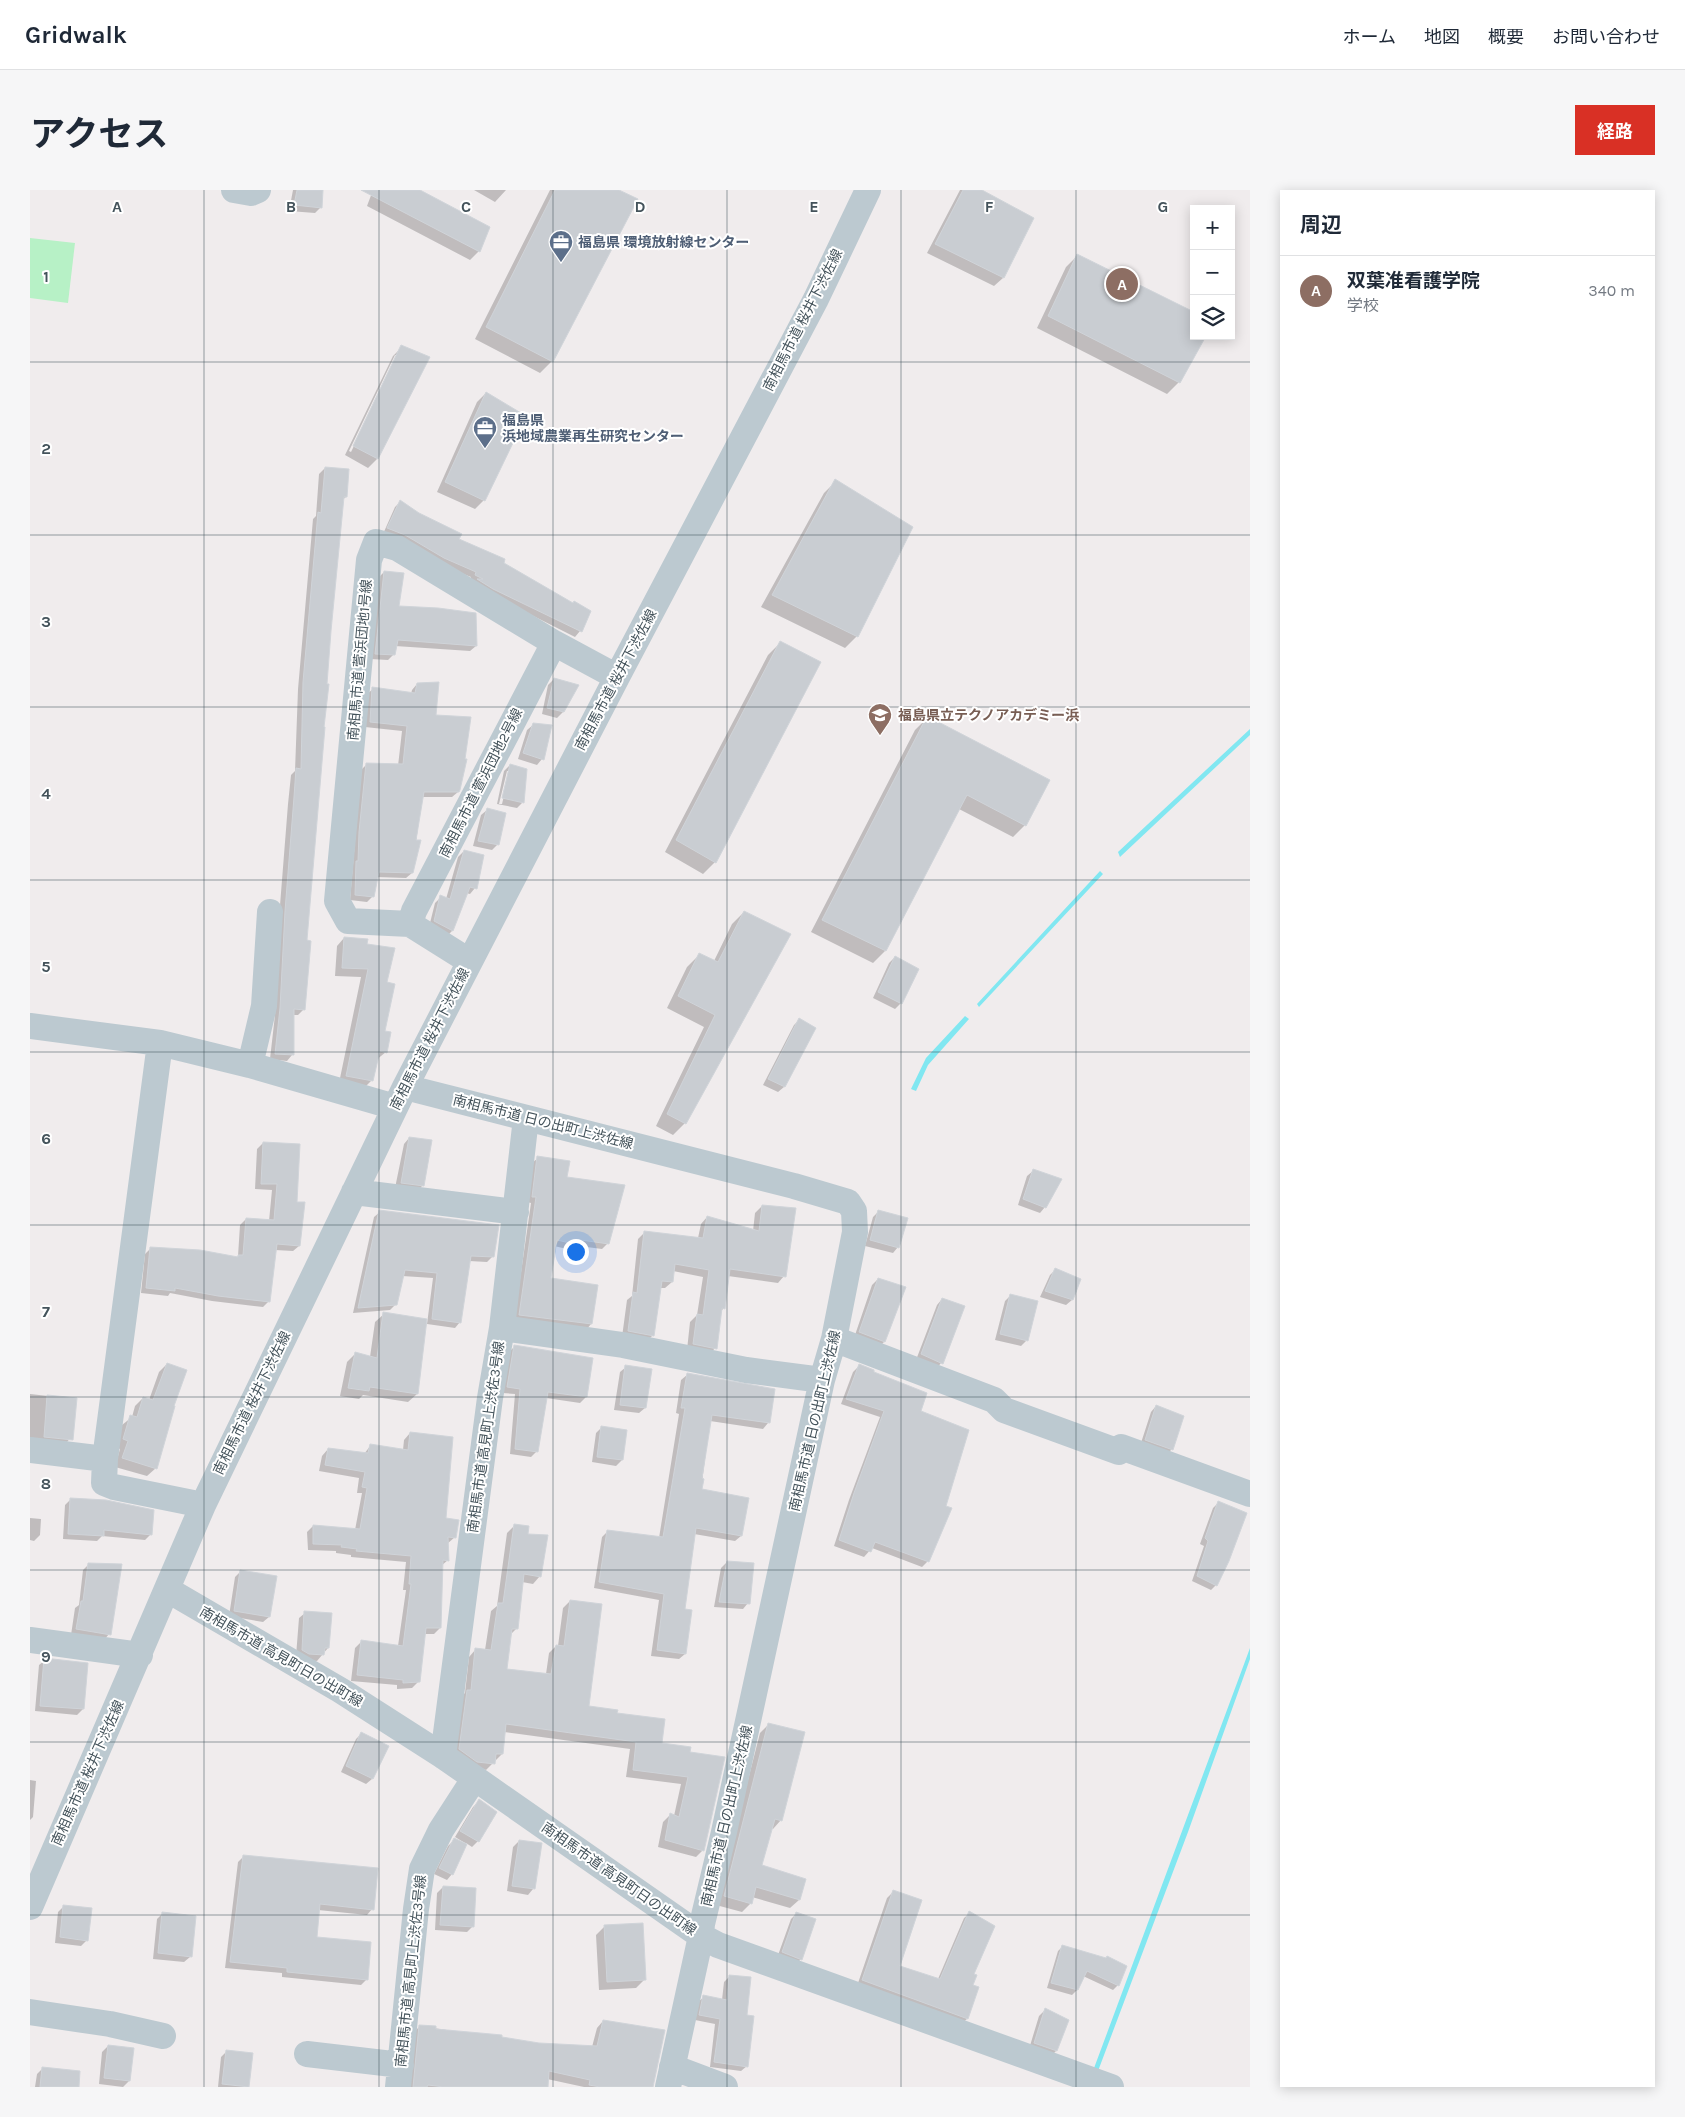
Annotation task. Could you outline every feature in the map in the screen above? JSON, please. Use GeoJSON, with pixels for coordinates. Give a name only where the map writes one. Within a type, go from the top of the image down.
{"type":"FeatureCollection","features":[{"type":"Feature","properties":{"kind":"street"},"geometry":{"type":"LineString","coordinates":[[234,190],[251,192],[258,190]]}},
{"type":"Feature","properties":{"kind":"street","name":"南相馬市道 桜井下渋佐線"},"geometry":{"type":"LineString","coordinates":[[30,1907],[95,1752],[140,1655],[203,1505],[400,1097],[617,677],[816,299],[868,190]]}},
{"type":"Feature","properties":{"kind":"street","name":"南相馬市道 萱浜団地1号線"},"geometry":{"type":"LineString","coordinates":[[410,924],[348,921],[337,901],[369,560],[376,542],[397,548],[554,643],[617,677]]}},
{"type":"Feature","properties":{"kind":"street","name":"南相馬市道 萱浜団地2号線"},"geometry":{"type":"LineString","coordinates":[[410,924],[414,912],[554,643]]}},
{"type":"Feature","properties":{"kind":"street"},"geometry":{"type":"LineString","coordinates":[[250,1065],[264,1006],[270,912]]}},
{"type":"Feature","properties":{"kind":"street"},"geometry":{"type":"LineString","coordinates":[[410,924],[469,962]]}},
{"type":"Feature","properties":{"kind":"street","name":"南相馬市道 日の出町上渋佐線"},"geometry":{"type":"LineString","coordinates":[[30,1026],[160,1043],[250,1065],[400,1097],[526,1118],[794,1186],[848,1202],[854,1211],[855,1232],[834,1339],[822,1380],[670,2077]]}},
{"type":"Feature","properties":{"kind":"street"},"geometry":{"type":"LineString","coordinates":[[160,1043],[105,1459],[104,1483],[114,1487],[203,1505]]}},
{"type":"Feature","properties":{"kind":"street","name":"南相馬市道 高見町上渋佐3号線"},"geometry":{"type":"LineString","coordinates":[[443,1756],[490,1398],[502,1328],[526,1118]]}},
{"type":"Feature","properties":{"kind":"street"},"geometry":{"type":"LineString","coordinates":[[354,1192],[516,1212]]}},
{"type":"Feature","properties":{"kind":"street"},"geometry":{"type":"LineString","coordinates":[[502,1328],[623,1345],[746,1370],[822,1380]]}},
{"type":"Feature","properties":{"kind":"street"},"geometry":{"type":"LineString","coordinates":[[834,1339],[994,1400],[1004,1410],[1119,1452],[1121,1447],[1250,1494]]}},
{"type":"Feature","properties":{"kind":"street"},"geometry":{"type":"LineString","coordinates":[[30,1450],[105,1459]]}},
{"type":"Feature","properties":{"kind":"street","name":"南相馬市道 高見町日の出町線"},"geometry":{"type":"LineString","coordinates":[[168,1590],[340,1690],[443,1756],[718,1946],[1111,2087]]}},
{"type":"Feature","properties":{"kind":"street"},"geometry":{"type":"LineString","coordinates":[[30,1640],[140,1655]]}},
{"type":"Feature","properties":{"kind":"street","name":"南相馬市道 高見町上渋佐3号線"},"geometry":{"type":"LineString","coordinates":[[399,2076],[416,1909],[422,1869],[440,1830],[474,1779]]}},
{"type":"Feature","properties":{"kind":"street"},"geometry":{"type":"LineString","coordinates":[[30,2012],[110,2024],[163,2036]]}},
{"type":"Feature","properties":{"kind":"street"},"geometry":{"type":"LineString","coordinates":[[308,2054],[399,2076]]}},
{"type":"Feature","properties":{"kind":"street"},"geometry":{"type":"LineString","coordinates":[[670,2077],[725,2087]]}},
{"type":"Feature","properties":{"kind":"green space"},"geometry":{"type":"Polygon","coordinates":[[[30,238],[75,243],[68,303],[30,298],[30,238]]]}},
{"type":"Feature","properties":{"kind":"water"},"geometry":{"type":"Polygon","coordinates":[[[1250,729],[1250,735],[1120,857],[1118,852],[1250,729]]]}},
{"type":"Feature","properties":{"kind":"water"},"geometry":{"type":"Polygon","coordinates":[[[1100,871],[1103,874],[979,1007],[977,1004],[1100,871]]]}},
{"type":"Feature","properties":{"kind":"water"},"geometry":{"type":"Polygon","coordinates":[[[965,1016],[969,1019],[928,1065],[916,1091],[911,1089],[926,1058],[965,1016]]]}},
{"type":"Feature","properties":{"kind":"water"},"geometry":{"type":"Polygon","coordinates":[[[1250,1648],[1250,1659],[1188,1832],[1092,2087],[1087,2087],[1250,1648]]]}},
{"type":"Feature","properties":{"kind":"building"},"geometry":{"type":"Polygon","coordinates":[[[297,190],[323,190],[322,208],[294,205],[297,190]]]}},
{"type":"Feature","properties":{"kind":"building"},"geometry":{"type":"Polygon","coordinates":[[[361,190],[420,190],[490,227],[480,252],[361,190]]]}},
{"type":"Feature","properties":{"kind":"building","name":"福島県 環境放射線センター"},"geometry":{"type":"Polygon","coordinates":[[[555,190],[619,190],[638,199],[553,362],[486,327],[555,190]]]}},
{"type":"Feature","properties":{"kind":"building"},"geometry":{"type":"Polygon","coordinates":[[[963,190],[982,190],[1034,218],[1004,278],[935,244],[963,190]]]}},
{"type":"Feature","properties":{"kind":"building"},"geometry":{"type":"Polygon","coordinates":[[[1077,254],[1190,310],[1190,340],[1204,340],[1180,383],[1048,316],[1077,254]]]}},
{"type":"Feature","properties":{"kind":"building"},"geometry":{"type":"Polygon","coordinates":[[[401,345],[430,357],[378,459],[353,446],[401,345]]]}},
{"type":"Feature","properties":{"kind":"building","name":"福島県 浜地域農業再生研究センター"},"geometry":{"type":"Polygon","coordinates":[[[486,392],[526,416],[485,501],[445,482],[486,392]]]}},
{"type":"Feature","properties":{"kind":"building"},"geometry":{"type":"Polygon","coordinates":[[[325,467],[349,469],[347,497],[344,497],[331,631],[327,684],[329,684],[307,940],[311,941],[305,1010],[294,1009],[294,1055],[275,1054],[280,1008],[296,768],[301,769],[303,682],[318,512],[321,513],[325,467]]]}},
{"type":"Feature","properties":{"kind":"building"},"geometry":{"type":"Polygon","coordinates":[[[835,479],[913,527],[858,637],[772,595],[835,479]]]}},
{"type":"Feature","properties":{"kind":"building"},"geometry":{"type":"Polygon","coordinates":[[[400,500],[419,513],[462,534],[459,539],[505,559],[504,563],[573,603],[574,601],[591,611],[582,632],[493,589],[477,579],[483,579],[475,575],[476,572],[444,558],[405,535],[387,528],[400,500]]]}},
{"type":"Feature","properties":{"kind":"building"},"geometry":{"type":"Polygon","coordinates":[[[384,571],[404,573],[399,606],[438,608],[476,613],[477,646],[398,640],[395,655],[375,654],[384,571]]]}},
{"type":"Feature","properties":{"kind":"building"},"geometry":{"type":"Polygon","coordinates":[[[780,641],[821,662],[716,863],[676,840],[780,641]]]}},
{"type":"Feature","properties":{"kind":"building"},"geometry":{"type":"Polygon","coordinates":[[[554,678],[579,685],[564,712],[547,708],[554,678]]]}},
{"type":"Feature","properties":{"kind":"building"},"geometry":{"type":"Polygon","coordinates":[[[439,682],[436,715],[471,717],[465,759],[467,759],[460,790],[459,792],[424,792],[416,840],[421,840],[413,873],[379,872],[374,897],[355,895],[356,861],[358,861],[366,763],[403,764],[407,726],[370,722],[372,687],[415,693],[417,683],[439,682]]]}},
{"type":"Feature","properties":{"kind":"building"},"geometry":{"type":"Polygon","coordinates":[[[927,716],[1050,780],[1026,826],[967,795],[886,951],[822,920],[927,716]]]}},
{"type":"Feature","properties":{"kind":"building"},"geometry":{"type":"Polygon","coordinates":[[[533,723],[552,725],[544,760],[523,753],[533,723]]]}},
{"type":"Feature","properties":{"kind":"building"},"geometry":{"type":"Polygon","coordinates":[[[510,764],[527,769],[524,803],[502,798],[510,764]]]}},
{"type":"Feature","properties":{"kind":"building"},"geometry":{"type":"Polygon","coordinates":[[[487,808],[506,813],[499,845],[478,841],[487,808]]]}},
{"type":"Feature","properties":{"kind":"building"},"geometry":{"type":"Polygon","coordinates":[[[464,850],[484,855],[477,889],[470,887],[453,931],[434,921],[440,895],[450,899],[464,850]]]}},
{"type":"Feature","properties":{"kind":"building"},"geometry":{"type":"Polygon","coordinates":[[[744,911],[791,934],[686,1124],[667,1114],[715,1015],[678,996],[699,953],[718,962],[744,911]]]}},
{"type":"Feature","properties":{"kind":"building"},"geometry":{"type":"Polygon","coordinates":[[[344,937],[368,939],[367,944],[395,948],[387,982],[395,984],[385,1031],[391,1032],[387,1053],[380,1051],[373,1081],[346,1076],[368,969],[342,968],[344,937]]]}},
{"type":"Feature","properties":{"kind":"building"},"geometry":{"type":"Polygon","coordinates":[[[895,956],[919,969],[902,1004],[878,992],[895,956]]]}},
{"type":"Feature","properties":{"kind":"building"},"geometry":{"type":"Polygon","coordinates":[[[799,1018],[816,1028],[785,1087],[768,1079],[799,1018]]]}},
{"type":"Feature","properties":{"kind":"building"},"geometry":{"type":"Polygon","coordinates":[[[409,1137],[432,1140],[424,1186],[401,1183],[409,1137]]]}},
{"type":"Feature","properties":{"kind":"building"},"geometry":{"type":"Polygon","coordinates":[[[263,1142],[300,1144],[297,1202],[305,1202],[300,1246],[277,1244],[270,1302],[218,1296],[175,1288],[175,1291],[146,1288],[150,1247],[200,1250],[238,1257],[238,1255],[243,1255],[246,1218],[274,1220],[277,1184],[261,1184],[263,1142]]]}},
{"type":"Feature","properties":{"kind":"building"},"geometry":{"type":"Polygon","coordinates":[[[537,1156],[570,1161],[567,1177],[625,1185],[609,1244],[574,1239],[574,1244],[557,1240],[551,1278],[598,1285],[592,1324],[519,1315],[536,1197],[532,1197],[537,1156]]]}},
{"type":"Feature","properties":{"kind":"building"},"geometry":{"type":"Polygon","coordinates":[[[1033,1169],[1062,1179],[1046,1208],[1023,1199],[1033,1169]]]}},
{"type":"Feature","properties":{"kind":"building"},"geometry":{"type":"Polygon","coordinates":[[[762,1205],[796,1208],[786,1277],[730,1269],[725,1309],[722,1308],[717,1349],[693,1344],[697,1314],[703,1315],[709,1270],[675,1264],[673,1282],[662,1281],[654,1336],[628,1331],[633,1292],[637,1293],[644,1231],[703,1238],[707,1216],[759,1231],[762,1205]]]}},
{"type":"Feature","properties":{"kind":"building"},"geometry":{"type":"Polygon","coordinates":[[[379,1210],[499,1225],[494,1257],[471,1256],[461,1323],[432,1319],[437,1273],[405,1270],[397,1305],[358,1308],[379,1210]]]}},
{"type":"Feature","properties":{"kind":"building"},"geometry":{"type":"Polygon","coordinates":[[[878,1210],[908,1218],[899,1248],[870,1240],[878,1210]]]}},
{"type":"Feature","properties":{"kind":"building"},"geometry":{"type":"Polygon","coordinates":[[[1055,1268],[1081,1279],[1073,1300],[1045,1291],[1055,1268]]]}},
{"type":"Feature","properties":{"kind":"building"},"geometry":{"type":"Polygon","coordinates":[[[878,1278],[906,1287],[885,1342],[859,1332],[878,1278]]]}},
{"type":"Feature","properties":{"kind":"building"},"geometry":{"type":"Polygon","coordinates":[[[1010,1294],[1038,1301],[1028,1341],[1000,1334],[1010,1294]]]}},
{"type":"Feature","properties":{"kind":"building"},"geometry":{"type":"Polygon","coordinates":[[[942,1298],[965,1306],[943,1364],[921,1354],[942,1298]]]}},
{"type":"Feature","properties":{"kind":"building"},"geometry":{"type":"Polygon","coordinates":[[[383,1312],[427,1319],[418,1394],[370,1387],[369,1391],[348,1388],[355,1352],[377,1358],[383,1312]]]}},
{"type":"Feature","properties":{"kind":"building"},"geometry":{"type":"Polygon","coordinates":[[[514,1345],[593,1358],[587,1397],[548,1392],[538,1452],[515,1449],[520,1389],[507,1387],[514,1345]]]}},
{"type":"Feature","properties":{"kind":"building"},"geometry":{"type":"Polygon","coordinates":[[[167,1363],[187,1370],[174,1406],[157,1469],[122,1458],[128,1441],[123,1439],[130,1415],[137,1417],[143,1397],[153,1400],[167,1363]]]}},
{"type":"Feature","properties":{"kind":"building"},"geometry":{"type":"Polygon","coordinates":[[[859,1364],[927,1393],[921,1411],[969,1430],[946,1506],[952,1508],[929,1562],[875,1542],[871,1552],[839,1540],[884,1411],[846,1399],[859,1364]]]}},
{"type":"Feature","properties":{"kind":"building"},"geometry":{"type":"Polygon","coordinates":[[[625,1365],[652,1369],[646,1408],[620,1405],[625,1365]]]}},
{"type":"Feature","properties":{"kind":"building"},"geometry":{"type":"Polygon","coordinates":[[[687,1373],[775,1389],[770,1423],[712,1415],[702,1489],[749,1498],[742,1536],[696,1528],[685,1609],[692,1610],[686,1654],[657,1650],[664,1594],[599,1582],[607,1530],[663,1537],[685,1408],[681,1408],[687,1373]]]}},
{"type":"Feature","properties":{"kind":"building"},"geometry":{"type":"Polygon","coordinates":[[[47,1395],[77,1398],[73,1440],[44,1437],[47,1395]]]}},
{"type":"Feature","properties":{"kind":"building"},"geometry":{"type":"Polygon","coordinates":[[[1156,1405],[1184,1416],[1173,1450],[1145,1440],[1156,1405]]]}},
{"type":"Feature","properties":{"kind":"building"},"geometry":{"type":"Polygon","coordinates":[[[601,1426],[627,1430],[623,1460],[597,1457],[601,1426]]]}},
{"type":"Feature","properties":{"kind":"building"},"geometry":{"type":"Polygon","coordinates":[[[410,1432],[453,1437],[446,1518],[459,1520],[456,1538],[448,1537],[449,1561],[443,1560],[441,1628],[426,1628],[420,1682],[403,1683],[403,1680],[357,1675],[361,1640],[403,1646],[411,1584],[409,1584],[411,1556],[356,1551],[357,1549],[341,1547],[342,1545],[313,1544],[313,1525],[360,1529],[367,1488],[362,1487],[365,1472],[325,1465],[328,1448],[368,1453],[370,1444],[408,1450],[410,1432]]]}},
{"type":"Feature","properties":{"kind":"building"},"geometry":{"type":"Polygon","coordinates":[[[70,1498],[106,1500],[154,1510],[152,1535],[104,1530],[104,1536],[68,1534],[70,1498]]]}},
{"type":"Feature","properties":{"kind":"building"},"geometry":{"type":"Polygon","coordinates":[[[1218,1501],[1247,1513],[1229,1561],[1217,1586],[1197,1576],[1208,1541],[1205,1538],[1218,1501]]]}},
{"type":"Feature","properties":{"kind":"building"},"geometry":{"type":"Polygon","coordinates":[[[514,1524],[529,1526],[528,1534],[548,1535],[541,1577],[524,1574],[518,1629],[512,1629],[507,1669],[551,1674],[556,1645],[564,1646],[570,1600],[602,1604],[589,1706],[618,1710],[617,1713],[665,1719],[662,1743],[691,1747],[690,1752],[725,1757],[704,1851],[665,1840],[670,1813],[679,1817],[688,1777],[633,1770],[636,1742],[506,1724],[503,1754],[496,1754],[495,1764],[477,1762],[459,1749],[467,1690],[471,1690],[475,1648],[491,1650],[498,1603],[503,1603],[514,1524]]]}},
{"type":"Feature","properties":{"kind":"building"},"geometry":{"type":"Polygon","coordinates":[[[727,1561],[754,1563],[750,1604],[719,1602],[727,1561]]]}},
{"type":"Feature","properties":{"kind":"building"},"geometry":{"type":"Polygon","coordinates":[[[88,1563],[122,1564],[111,1635],[76,1629],[81,1601],[83,1601],[88,1563]]]}},
{"type":"Feature","properties":{"kind":"building"},"geometry":{"type":"Polygon","coordinates":[[[240,1570],[277,1576],[270,1617],[234,1611],[240,1570]]]}},
{"type":"Feature","properties":{"kind":"building"},"geometry":{"type":"Polygon","coordinates":[[[304,1611],[332,1613],[329,1648],[325,1648],[324,1655],[309,1654],[302,1650],[304,1611]]]}},
{"type":"Feature","properties":{"kind":"building"},"geometry":{"type":"Polygon","coordinates":[[[44,1658],[88,1663],[84,1709],[40,1706],[44,1658]]]}},
{"type":"Feature","properties":{"kind":"building"},"geometry":{"type":"Polygon","coordinates":[[[768,1723],[805,1732],[782,1821],[775,1819],[762,1865],[806,1879],[800,1900],[756,1887],[752,1904],[724,1896],[768,1723]]]}},
{"type":"Feature","properties":{"kind":"building"},"geometry":{"type":"Polygon","coordinates":[[[361,1732],[389,1746],[373,1779],[346,1766],[361,1732]]]}},
{"type":"Feature","properties":{"kind":"building"},"geometry":{"type":"Polygon","coordinates":[[[479,1799],[497,1812],[479,1842],[460,1831],[479,1799]]]}},
{"type":"Feature","properties":{"kind":"building"},"geometry":{"type":"Polygon","coordinates":[[[454,1838],[467,1844],[453,1875],[439,1868],[454,1838]]]}},
{"type":"Feature","properties":{"kind":"building"},"geometry":{"type":"Polygon","coordinates":[[[519,1840],[542,1843],[535,1889],[512,1886],[519,1840]]]}},
{"type":"Feature","properties":{"kind":"building"},"geometry":{"type":"Polygon","coordinates":[[[243,1855],[378,1868],[374,1910],[320,1904],[317,1937],[371,1942],[368,1980],[287,1972],[287,1968],[230,1962],[243,1855]]]}},
{"type":"Feature","properties":{"kind":"building"},"geometry":{"type":"Polygon","coordinates":[[[443,1886],[476,1888],[474,1927],[440,1925],[443,1886]]]}},
{"type":"Feature","properties":{"kind":"building"},"geometry":{"type":"Polygon","coordinates":[[[893,1890],[922,1900],[900,1966],[940,1979],[969,1911],[995,1926],[974,1974],[977,1975],[973,1985],[979,1987],[968,2019],[862,1980],[893,1890]]]}},
{"type":"Feature","properties":{"kind":"building"},"geometry":{"type":"Polygon","coordinates":[[[63,1905],[92,1908],[88,1941],[60,1937],[63,1905]]]}},
{"type":"Feature","properties":{"kind":"building"},"geometry":{"type":"Polygon","coordinates":[[[162,1912],[196,1916],[192,1957],[158,1953],[162,1912]]]}},
{"type":"Feature","properties":{"kind":"building"},"geometry":{"type":"Polygon","coordinates":[[[796,1912],[816,1919],[802,1960],[782,1952],[796,1912]]]}},
{"type":"Feature","properties":{"kind":"building"},"geometry":{"type":"Polygon","coordinates":[[[643,1923],[646,1980],[607,1982],[604,1925],[643,1923]]]}},
{"type":"Feature","properties":{"kind":"building"},"geometry":{"type":"Polygon","coordinates":[[[1062,1945],[1106,1958],[1107,1956],[1127,1966],[1119,1986],[1087,1971],[1078,1990],[1051,1983],[1062,1945]]]}},
{"type":"Feature","properties":{"kind":"building"},"geometry":{"type":"Polygon","coordinates":[[[729,1975],[751,1977],[747,2015],[754,2016],[748,2067],[714,2062],[720,2019],[699,2015],[703,1995],[727,2000],[729,1975]]]}},
{"type":"Feature","properties":{"kind":"building"},"geometry":{"type":"Polygon","coordinates":[[[1045,2008],[1069,2020],[1057,2051],[1034,2043],[1045,2008]]]}},
{"type":"Feature","properties":{"kind":"building"},"geometry":{"type":"Polygon","coordinates":[[[603,2020],[665,2030],[653,2087],[600,2087],[589,2085],[590,2080],[549,2071],[548,2087],[444,2087],[428,2085],[427,2087],[413,2087],[419,2025],[436,2026],[436,2029],[502,2035],[502,2037],[539,2043],[597,2046],[603,2020]]]}},
{"type":"Feature","properties":{"kind":"building"},"geometry":{"type":"Polygon","coordinates":[[[108,2045],[134,2048],[130,2081],[104,2078],[108,2045]]]}},
{"type":"Feature","properties":{"kind":"building"},"geometry":{"type":"Polygon","coordinates":[[[226,2050],[253,2053],[249,2087],[222,2084],[226,2050]]]}},
{"type":"Feature","properties":{"kind":"building"},"geometry":{"type":"Polygon","coordinates":[[[42,2067],[80,2071],[79,2087],[40,2087],[42,2067]]]}},
{"type":"Feature","properties":{"kind":"place","name":"福島県 環境放射線センター"},"geometry":{"type":"Point","coordinates":[561,263]}},
{"type":"Feature","properties":{"kind":"place","name":"双葉准看護学院"},"geometry":{"type":"Point","coordinates":[1122,284]}},
{"type":"Feature","properties":{"kind":"place","name":"福島県 浜地域農業再生研究センター"},"geometry":{"type":"Point","coordinates":[485,449]}},
{"type":"Feature","properties":{"kind":"place","name":"福島県立テクノアカデミー浜"},"geometry":{"type":"Point","coordinates":[880,736]}}]}
